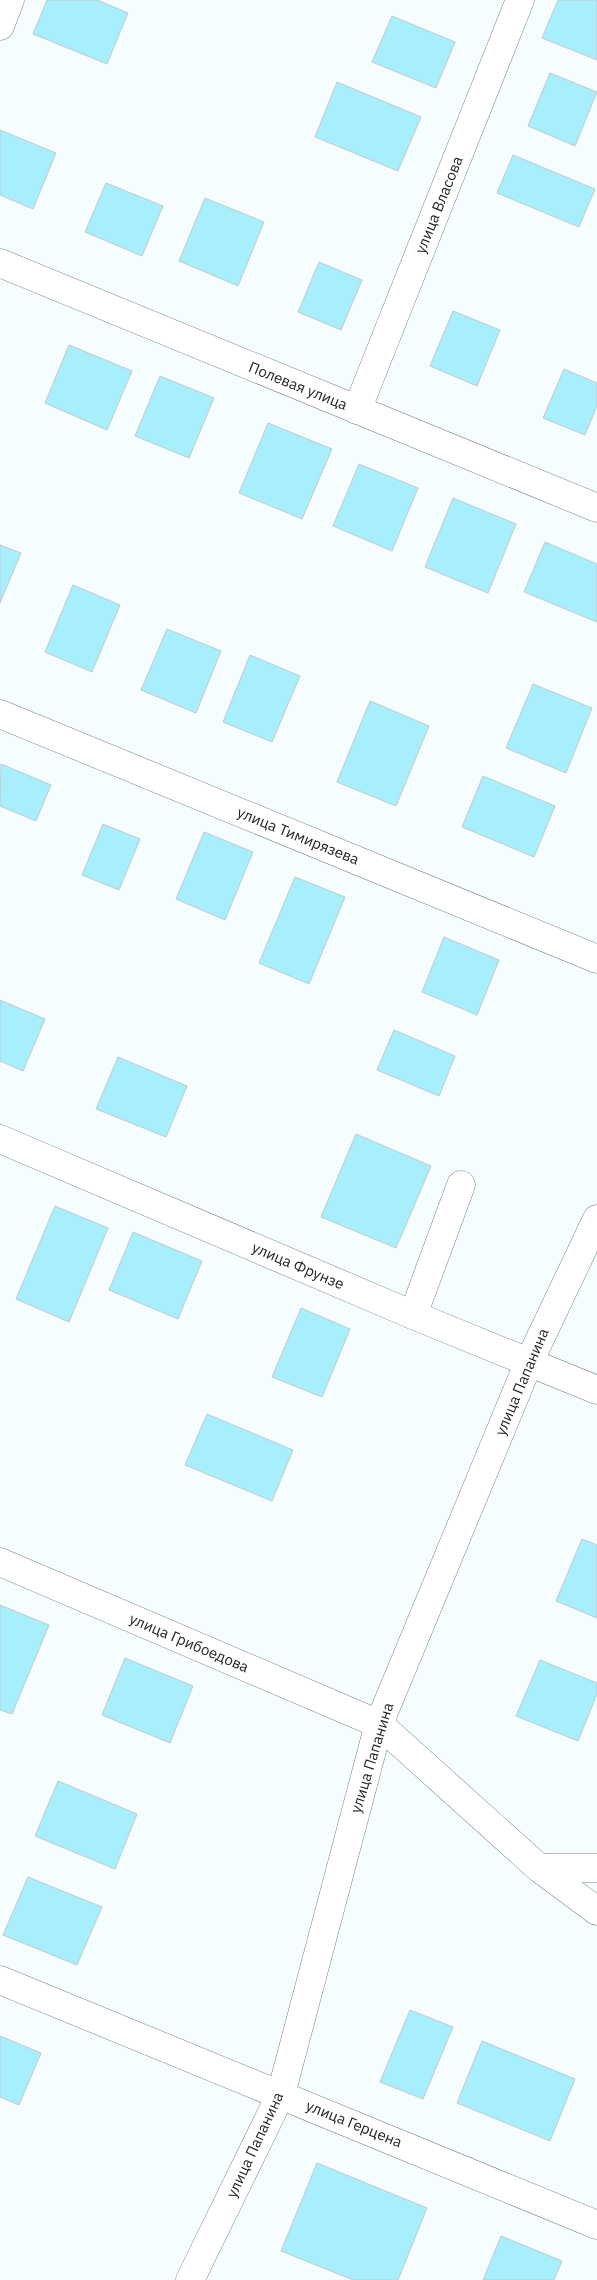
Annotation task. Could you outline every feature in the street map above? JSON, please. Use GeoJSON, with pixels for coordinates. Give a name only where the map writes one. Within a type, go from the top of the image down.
{"type":"FeatureCollection","features":[{"type":"Feature","properties":{"kind":"street"},"geometry":{"type":"LineString","coordinates":[[0,26],[10,0]]}},
{"type":"Feature","properties":{"kind":"street","name":"улица Власова"},"geometry":{"type":"LineString","coordinates":[[357,410],[520,0]]}},
{"type":"Feature","properties":{"kind":"street","name":"Полевая улица"},"geometry":{"type":"LineString","coordinates":[[0,263],[597,508]]}},
{"type":"Feature","properties":{"kind":"street","name":"улица Тимирязева"},"geometry":{"type":"LineString","coordinates":[[0,714],[597,959]]}},
{"type":"Feature","properties":{"kind":"street","name":"улица Фрунзе"},"geometry":{"type":"LineString","coordinates":[[0,1139],[413,1315],[597,1390]]}},
{"type":"Feature","properties":{"kind":"street"},"geometry":{"type":"LineString","coordinates":[[413,1315],[461,1185]]}},
{"type":"Feature","properties":{"kind":"street","name":"улица Папанина"},"geometry":{"type":"LineString","coordinates":[[190,2280],[281,2094],[379,1724],[529,1362],[597,1219]]}},
{"type":"Feature","properties":{"kind":"street","name":"улица Грибоедова"},"geometry":{"type":"LineString","coordinates":[[0,1562],[379,1724],[539,1868],[597,1911]]}},
{"type":"Feature","properties":{"kind":"street"},"geometry":{"type":"LineString","coordinates":[[539,1868],[597,1868]]}},
{"type":"Feature","properties":{"kind":"street","name":"улица Герцена"},"geometry":{"type":"LineString","coordinates":[[0,1980],[597,2225]]}},
{"type":"Feature","properties":{"kind":"building"},"geometry":{"type":"Polygon","coordinates":[[[47,0],[97,0],[128,13],[107,64],[33,34],[47,0]]]}},
{"type":"Feature","properties":{"kind":"building"},"geometry":{"type":"Polygon","coordinates":[[[558,0],[597,0],[597,60],[542,38],[558,0]]]}},
{"type":"Feature","properties":{"kind":"building"},"geometry":{"type":"Polygon","coordinates":[[[392,16],[455,42],[436,88],[372,62],[392,16]]]}},
{"type":"Feature","properties":{"kind":"building"},"geometry":{"type":"Polygon","coordinates":[[[550,73],[597,92],[575,146],[528,126],[550,73]]]}},
{"type":"Feature","properties":{"kind":"building"},"geometry":{"type":"Polygon","coordinates":[[[337,82],[421,117],[398,171],[315,137],[337,82]]]}},
{"type":"Feature","properties":{"kind":"building"},"geometry":{"type":"Polygon","coordinates":[[[0,130],[56,153],[33,209],[0,195],[0,130]]]}},
{"type":"Feature","properties":{"kind":"building"},"geometry":{"type":"Polygon","coordinates":[[[513,155],[595,189],[579,227],[497,193],[513,155]]]}},
{"type":"Feature","properties":{"kind":"building"},"geometry":{"type":"Polygon","coordinates":[[[106,183],[163,206],[142,256],[85,232],[106,183]]]}},
{"type":"Feature","properties":{"kind":"building"},"geometry":{"type":"Polygon","coordinates":[[[205,198],[264,222],[238,286],[179,261],[205,198]]]}},
{"type":"Feature","properties":{"kind":"building"},"geometry":{"type":"Polygon","coordinates":[[[319,262],[362,280],[341,330],[298,312],[319,262]]]}},
{"type":"Feature","properties":{"kind":"building"},"geometry":{"type":"Polygon","coordinates":[[[453,311],[500,330],[477,386],[430,366],[453,311]]]}},
{"type":"Feature","properties":{"kind":"building"},"geometry":{"type":"Polygon","coordinates":[[[69,345],[132,371],[107,430],[45,403],[69,345]]]}},
{"type":"Feature","properties":{"kind":"building"},"geometry":{"type":"Polygon","coordinates":[[[564,369],[597,383],[597,406],[585,435],[543,418],[564,369]]]}},
{"type":"Feature","properties":{"kind":"building"},"geometry":{"type":"Polygon","coordinates":[[[160,376],[214,398],[189,458],[135,436],[160,376]]]}},
{"type":"Feature","properties":{"kind":"building"},"geometry":{"type":"Polygon","coordinates":[[[268,423],[332,449],[302,519],[239,493],[268,423]]]}},
{"type":"Feature","properties":{"kind":"building"},"geometry":{"type":"Polygon","coordinates":[[[359,464],[418,488],[392,551],[333,526],[359,464]]]}},
{"type":"Feature","properties":{"kind":"building"},"geometry":{"type":"Polygon","coordinates":[[[453,498],[516,524],[488,593],[425,567],[453,498]]]}},
{"type":"Feature","properties":{"kind":"building"},"geometry":{"type":"Polygon","coordinates":[[[545,542],[597,564],[597,622],[524,592],[545,542]]]}},
{"type":"Feature","properties":{"kind":"building"},"geometry":{"type":"Polygon","coordinates":[[[0,545],[21,553],[0,603],[0,545]]]}},
{"type":"Feature","properties":{"kind":"building"},"geometry":{"type":"Polygon","coordinates":[[[73,585],[120,605],[92,672],[45,652],[73,585]]]}},
{"type":"Feature","properties":{"kind":"building"},"geometry":{"type":"Polygon","coordinates":[[[167,629],[221,651],[196,713],[141,690],[167,629]]]}},
{"type":"Feature","properties":{"kind":"building"},"geometry":{"type":"Polygon","coordinates":[[[250,655],[300,676],[272,742],[223,722],[250,655]]]}},
{"type":"Feature","properties":{"kind":"building"},"geometry":{"type":"Polygon","coordinates":[[[533,684],[592,708],[566,773],[506,748],[533,684]]]}},
{"type":"Feature","properties":{"kind":"building"},"geometry":{"type":"Polygon","coordinates":[[[370,701],[429,726],[396,806],[337,782],[370,701]]]}},
{"type":"Feature","properties":{"kind":"building"},"geometry":{"type":"Polygon","coordinates":[[[1,764],[51,785],[36,821],[0,806],[1,764]]]}},
{"type":"Feature","properties":{"kind":"building"},"geometry":{"type":"Polygon","coordinates":[[[483,776],[555,806],[534,857],[462,827],[483,776]]]}},
{"type":"Feature","properties":{"kind":"building"},"geometry":{"type":"Polygon","coordinates":[[[103,824],[140,839],[119,890],[82,875],[103,824]]]}},
{"type":"Feature","properties":{"kind":"building"},"geometry":{"type":"Polygon","coordinates":[[[204,832],[253,852],[225,920],[176,899],[204,832]]]}},
{"type":"Feature","properties":{"kind":"building"},"geometry":{"type":"Polygon","coordinates":[[[295,877],[345,897],[309,984],[259,963],[295,877]]]}},
{"type":"Feature","properties":{"kind":"building"},"geometry":{"type":"Polygon","coordinates":[[[444,937],[499,960],[477,1015],[422,992],[444,937]]]}},
{"type":"Feature","properties":{"kind":"building"},"geometry":{"type":"Polygon","coordinates":[[[0,1000],[45,1019],[23,1071],[0,1061],[0,1000]]]}},
{"type":"Feature","properties":{"kind":"building"},"geometry":{"type":"Polygon","coordinates":[[[394,1030],[455,1056],[439,1096],[377,1070],[394,1030]]]}},
{"type":"Feature","properties":{"kind":"building"},"geometry":{"type":"Polygon","coordinates":[[[118,1057],[187,1086],[166,1137],[96,1109],[118,1057]]]}},
{"type":"Feature","properties":{"kind":"building"},"geometry":{"type":"Polygon","coordinates":[[[356,1134],[431,1166],[396,1248],[321,1217],[356,1134]]]}},
{"type":"Feature","properties":{"kind":"building"},"geometry":{"type":"Polygon","coordinates":[[[55,1206],[108,1228],[69,1322],[16,1299],[55,1206]]]}},
{"type":"Feature","properties":{"kind":"building"},"geometry":{"type":"Polygon","coordinates":[[[133,1232],[202,1261],[178,1319],[109,1290],[133,1232]]]}},
{"type":"Feature","properties":{"kind":"building"},"geometry":{"type":"Polygon","coordinates":[[[301,1308],[350,1329],[322,1397],[272,1377],[301,1308]]]}},
{"type":"Feature","properties":{"kind":"building"},"geometry":{"type":"Polygon","coordinates":[[[207,1414],[293,1450],[272,1501],[185,1465],[207,1414]]]}},
{"type":"Feature","properties":{"kind":"building"},"geometry":{"type":"Polygon","coordinates":[[[582,1539],[597,1545],[597,1618],[556,1601],[582,1539]]]}},
{"type":"Feature","properties":{"kind":"building"},"geometry":{"type":"Polygon","coordinates":[[[0,1605],[49,1625],[12,1714],[0,1710],[0,1605]]]}},
{"type":"Feature","properties":{"kind":"building"},"geometry":{"type":"Polygon","coordinates":[[[125,1658],[193,1686],[170,1743],[102,1715],[125,1658]]]}},
{"type":"Feature","properties":{"kind":"building"},"geometry":{"type":"Polygon","coordinates":[[[540,1660],[597,1683],[597,1694],[578,1741],[516,1716],[540,1660]]]}},
{"type":"Feature","properties":{"kind":"building"},"geometry":{"type":"Polygon","coordinates":[[[58,1781],[137,1814],[115,1869],[35,1836],[58,1781]]]}},
{"type":"Feature","properties":{"kind":"building"},"geometry":{"type":"Polygon","coordinates":[[[28,1877],[102,1907],[77,1965],[3,1935],[28,1877]]]}},
{"type":"Feature","properties":{"kind":"building"},"geometry":{"type":"Polygon","coordinates":[[[410,2010],[453,2027],[423,2099],[380,2082],[410,2010]]]}},
{"type":"Feature","properties":{"kind":"building"},"geometry":{"type":"Polygon","coordinates":[[[0,2036],[41,2053],[19,2105],[0,2097],[0,2036]]]}},
{"type":"Feature","properties":{"kind":"building"},"geometry":{"type":"Polygon","coordinates":[[[482,2041],[575,2079],[550,2141],[457,2103],[482,2041]]]}},
{"type":"Feature","properties":{"kind":"building"},"geometry":{"type":"Polygon","coordinates":[[[317,2163],[427,2208],[398,2280],[353,2280],[281,2251],[317,2163]]]}},
{"type":"Feature","properties":{"kind":"building"},"geometry":{"type":"Polygon","coordinates":[[[501,2236],[562,2261],[554,2280],[483,2280],[501,2236]]]}}]}
